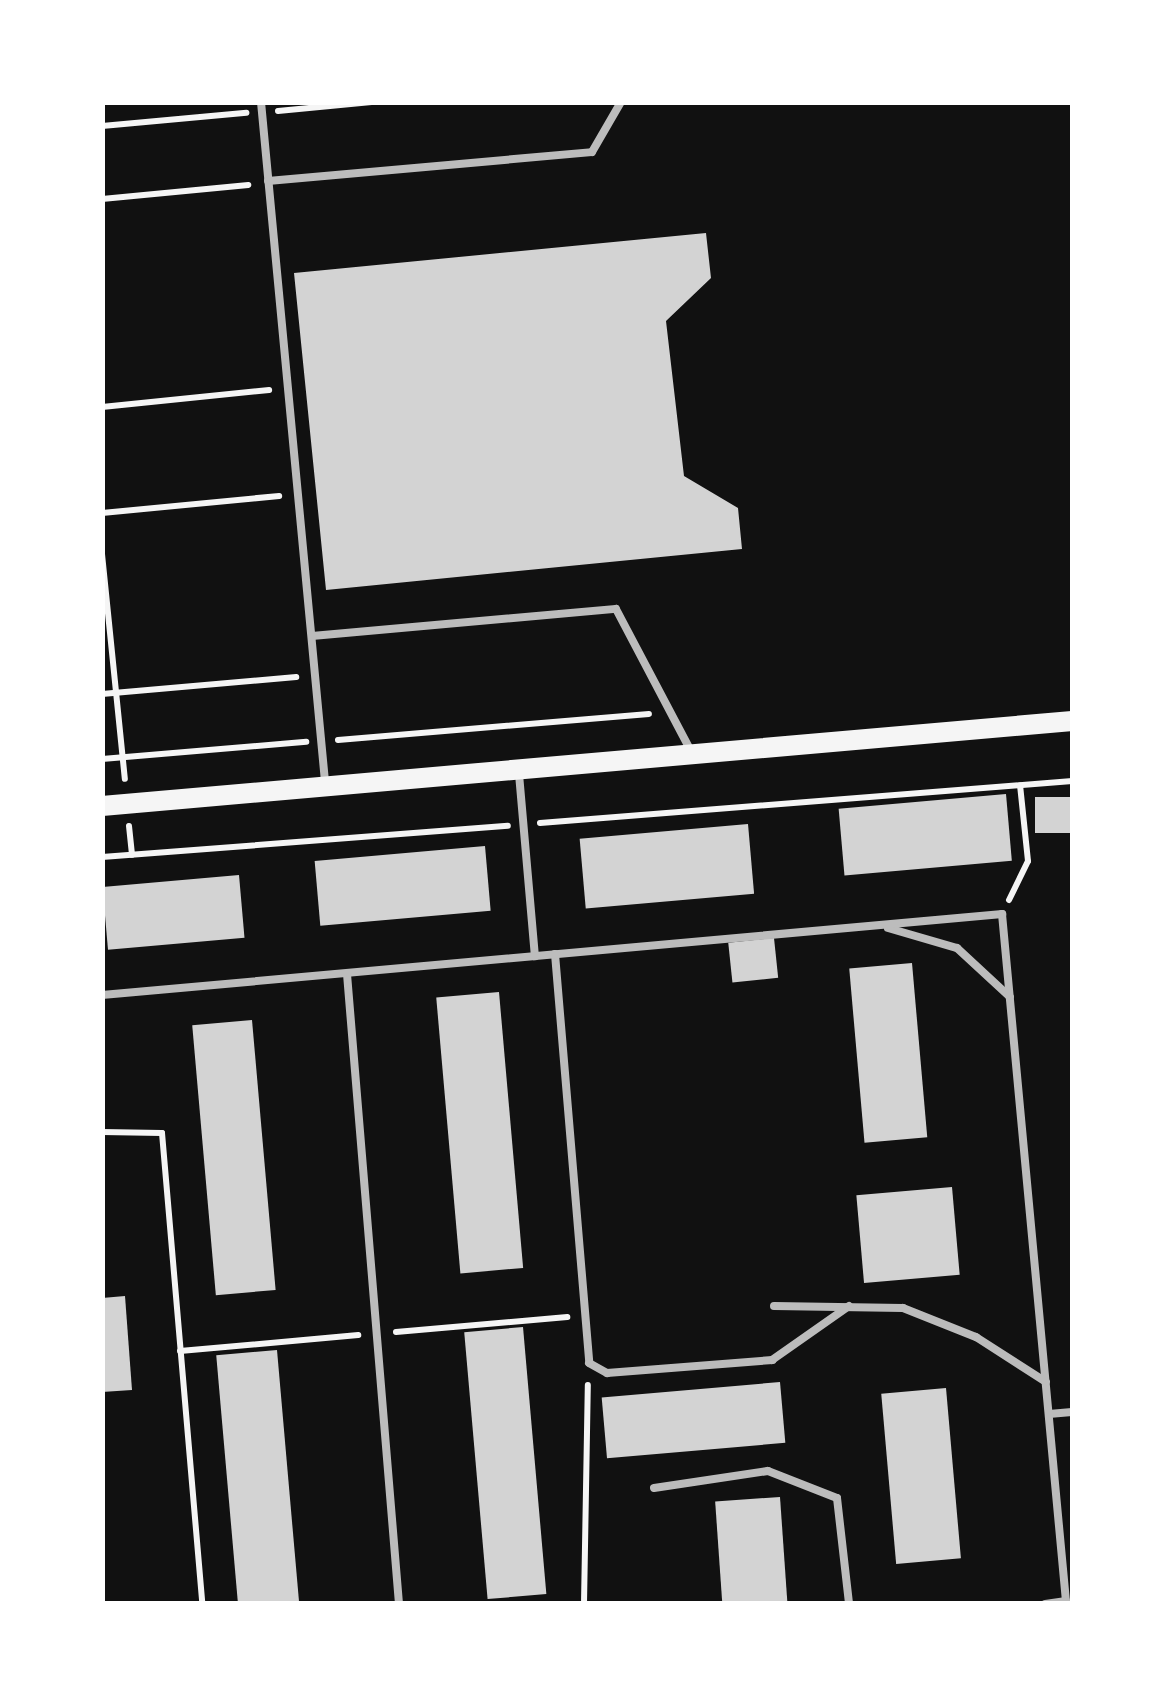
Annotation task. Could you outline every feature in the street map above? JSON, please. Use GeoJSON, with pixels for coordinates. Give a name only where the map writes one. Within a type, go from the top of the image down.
{"type":"FeatureCollection","features":[{"type":"Feature","properties":{"kind":"main road"},"geometry":{"type":"LineString","coordinates":[[102,806],[1072,722]]}},
{"type":"Feature","properties":{"kind":"lane"},"geometry":{"type":"LineString","coordinates":[[268,181],[592,152],[621,102]]}},
{"type":"Feature","properties":{"kind":"lane"},"geometry":{"type":"LineString","coordinates":[[261,107],[326,786]]}},
{"type":"Feature","properties":{"kind":"lane"},"geometry":{"type":"LineString","coordinates":[[312,636],[616,609],[693,754]]}},
{"type":"Feature","properties":{"kind":"lane"},"geometry":{"type":"LineString","coordinates":[[518,770],[535,956]]}},
{"type":"Feature","properties":{"kind":"lane"},"geometry":{"type":"LineString","coordinates":[[102,995],[1002,914],[1066,1601],[1045,1604]]}},
{"type":"Feature","properties":{"kind":"lane"},"geometry":{"type":"LineString","coordinates":[[872,926],[957,948],[1010,997]]}},
{"type":"Feature","properties":{"kind":"lane"},"geometry":{"type":"LineString","coordinates":[[554,954],[589,1363],[607,1374],[772,1360],[850,1306]]}},
{"type":"Feature","properties":{"kind":"lane"},"geometry":{"type":"LineString","coordinates":[[346,974],[399,1604]]}},
{"type":"Feature","properties":{"kind":"lane"},"geometry":{"type":"LineString","coordinates":[[774,1306],[903,1308],[976,1337],[1046,1382]]}},
{"type":"Feature","properties":{"kind":"lane"},"geometry":{"type":"LineString","coordinates":[[1050,1414],[1072,1412]]}},
{"type":"Feature","properties":{"kind":"lane"},"geometry":{"type":"LineString","coordinates":[[654,1488],[768,1471],[837,1498],[849,1604]]}},
{"type":"Feature","properties":{"kind":"path"},"geometry":{"type":"LineString","coordinates":[[102,126],[261,107],[372,102]]}},
{"type":"Feature","properties":{"kind":"path"},"geometry":{"type":"LineString","coordinates":[[102,199],[248,184],[250,202]]}},
{"type":"Feature","properties":{"kind":"path"},"geometry":{"type":"LineString","coordinates":[[267,371],[271,408]]}},
{"type":"Feature","properties":{"kind":"path"},"geometry":{"type":"LineString","coordinates":[[102,407],[269,390]]}},
{"type":"Feature","properties":{"kind":"path"},"geometry":{"type":"LineString","coordinates":[[102,513],[279,496],[278,478]]}},
{"type":"Feature","properties":{"kind":"path"},"geometry":{"type":"LineString","coordinates":[[102,554],[122,758]]}},
{"type":"Feature","properties":{"kind":"path"},"geometry":{"type":"LineString","coordinates":[[102,694],[299,677]]}},
{"type":"Feature","properties":{"kind":"path"},"geometry":{"type":"LineString","coordinates":[[102,760],[670,712]]}},
{"type":"Feature","properties":{"kind":"path"},"geometry":{"type":"LineString","coordinates":[[102,857],[1072,781]]}},
{"type":"Feature","properties":{"kind":"path"},"geometry":{"type":"LineString","coordinates":[[1002,914],[1028,861],[1020,785]]}},
{"type":"Feature","properties":{"kind":"path"},"geometry":{"type":"LineString","coordinates":[[102,1132],[162,1133],[202,1604]]}},
{"type":"Feature","properties":{"kind":"path"},"geometry":{"type":"LineString","coordinates":[[584,1604],[589,1363]]}},
{"type":"Feature","properties":{"kind":"building"},"geometry":{"type":"Polygon","coordinates":[[[706,233],[711,278],[666,321],[684,476],[738,508],[742,549],[326,590],[294,273],[706,233]]]}},
{"type":"Feature","properties":{"kind":"building"},"geometry":{"type":"Polygon","coordinates":[[[1006,794],[1012,861],[844,875],[839,809],[1006,794]]]}},
{"type":"Feature","properties":{"kind":"building"},"geometry":{"type":"Polygon","coordinates":[[[1035,797],[1072,797],[1072,833],[1035,833],[1035,797]]]}},
{"type":"Feature","properties":{"kind":"building"},"geometry":{"type":"Polygon","coordinates":[[[748,824],[754,894],[586,908],[580,839],[748,824]]]}},
{"type":"Feature","properties":{"kind":"building"},"geometry":{"type":"Polygon","coordinates":[[[485,846],[491,911],[320,926],[315,861],[485,846]]]}},
{"type":"Feature","properties":{"kind":"building"},"geometry":{"type":"Polygon","coordinates":[[[239,875],[244,938],[108,950],[103,887],[239,875]]]}},
{"type":"Feature","properties":{"kind":"building"},"geometry":{"type":"Polygon","coordinates":[[[774,938],[778,978],[732,983],[728,943],[774,938]]]}},
{"type":"Feature","properties":{"kind":"building"},"geometry":{"type":"Polygon","coordinates":[[[912,963],[927,1137],[864,1143],[849,968],[912,963]]]}},
{"type":"Feature","properties":{"kind":"building"},"geometry":{"type":"Polygon","coordinates":[[[499,992],[523,1268],[460,1273],[436,997],[499,992]]]}},
{"type":"Feature","properties":{"kind":"building"},"geometry":{"type":"Polygon","coordinates":[[[252,1020],[276,1290],[216,1295],[192,1025],[252,1020]]]}},
{"type":"Feature","properties":{"kind":"building"},"geometry":{"type":"Polygon","coordinates":[[[952,1187],[960,1275],[864,1283],[856,1195],[952,1187]]]}},
{"type":"Feature","properties":{"kind":"building"},"geometry":{"type":"Polygon","coordinates":[[[125,1296],[132,1390],[102,1392],[102,1298],[125,1296]]]}},
{"type":"Feature","properties":{"kind":"building"},"geometry":{"type":"Polygon","coordinates":[[[523,1327],[546,1594],[488,1599],[464,1332],[523,1327]]]}},
{"type":"Feature","properties":{"kind":"building"},"geometry":{"type":"Polygon","coordinates":[[[277,1350],[299,1604],[238,1604],[216,1355],[277,1350]]]}},
{"type":"Feature","properties":{"kind":"building"},"geometry":{"type":"Polygon","coordinates":[[[780,1382],[785,1443],[607,1458],[602,1398],[780,1382]]]}},
{"type":"Feature","properties":{"kind":"building"},"geometry":{"type":"Polygon","coordinates":[[[946,1388],[961,1558],[896,1564],[881,1394],[946,1388]]]}},
{"type":"Feature","properties":{"kind":"building"},"geometry":{"type":"Polygon","coordinates":[[[780,1497],[787,1604],[722,1604],[715,1502],[780,1497]]]}}]}
